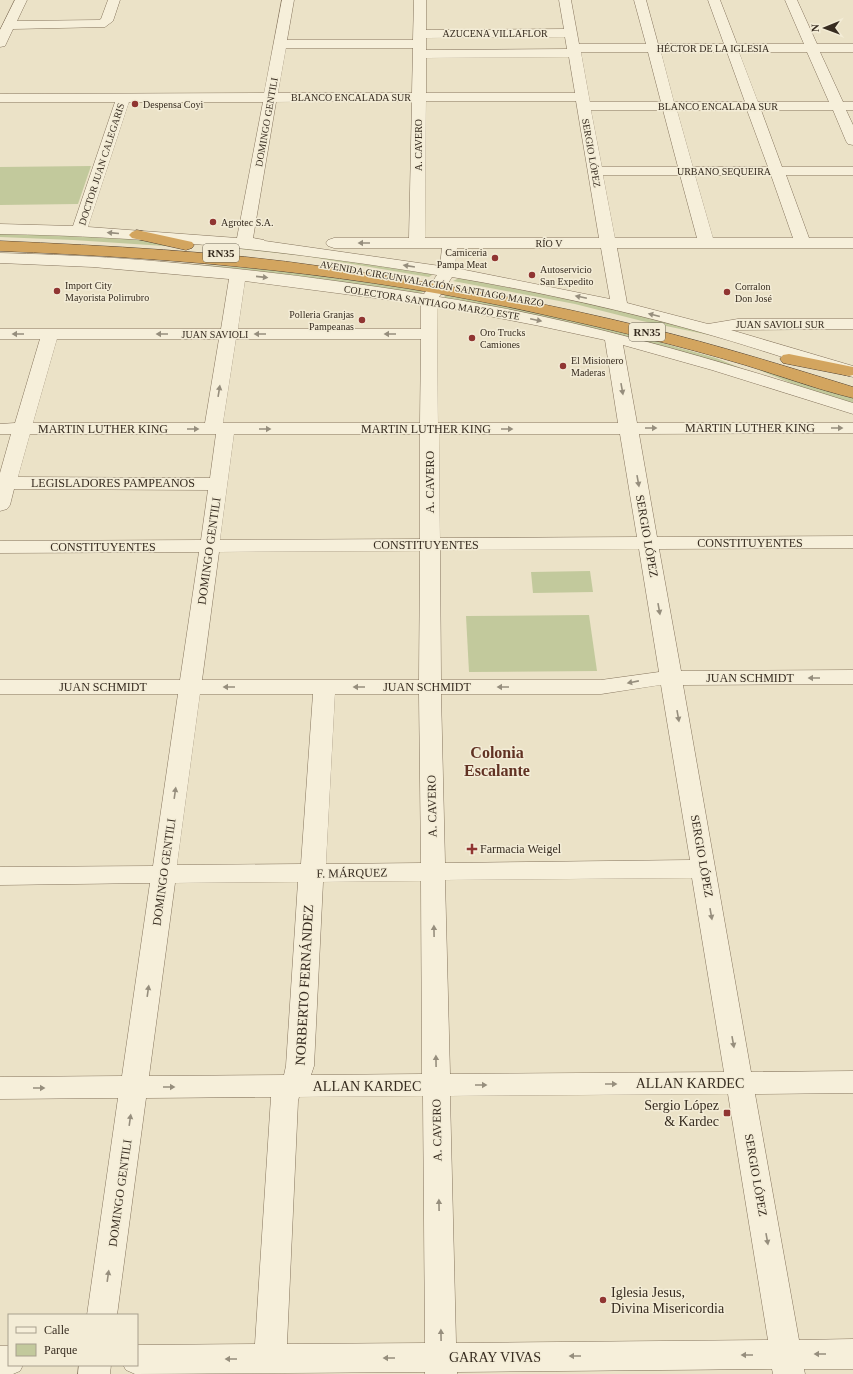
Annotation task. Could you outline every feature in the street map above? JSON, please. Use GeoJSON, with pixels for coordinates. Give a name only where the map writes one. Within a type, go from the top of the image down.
{"type":"FeatureCollection","features":[{"type":"Feature","properties":{"kind":"highway"},"geometry":{"type":"LineString","coordinates":[[137,235],[201,247],[299,257],[377,272]]}},
{"type":"Feature","properties":{"kind":"highway","name":"AVENIDA CIRCUNVALACIÓN SANTIAGO MARZO"},"geometry":{"type":"LineString","coordinates":[[0,240],[92,244],[231,254],[292,260],[377,272],[594,320],[717,352],[853,393]]}},
{"type":"Feature","properties":{"kind":"highway","name":"AVENIDA CIRCUNVALACIÓN SANTIAGO MARZO"},"geometry":{"type":"LineString","coordinates":[[0,246],[119,252],[270,264],[438,285],[550,302],[671,331],[711,337],[852,376]]}},
{"type":"Feature","properties":{"kind":"highway"},"geometry":{"type":"LineString","coordinates":[[49,259],[104,256],[222,264],[270,264]]}},
{"type":"Feature","properties":{"kind":"highway"},"geometry":{"type":"LineString","coordinates":[[594,320],[634,334],[729,360],[816,397]]}},
{"type":"Feature","properties":{"kind":"street"},"geometry":{"type":"LineString","coordinates":[[9,24],[102,24],[107,21],[114,0]]}},
{"type":"Feature","properties":{"kind":"street","name":"DOMINGO GENTILI"},"geometry":{"type":"LineString","coordinates":[[244,243],[288,0]]}},
{"type":"Feature","properties":{"kind":"street","name":"A. CAVERO"},"geometry":{"type":"LineString","coordinates":[[418,243],[418,97],[420,0]]}},
{"type":"Feature","properties":{"kind":"street","name":"SERGIO LÓPEZ"},"geometry":{"type":"LineString","coordinates":[[565,0],[619,306]]}},
{"type":"Feature","properties":{"kind":"street"},"geometry":{"type":"LineString","coordinates":[[640,0],[706,243]]}},
{"type":"Feature","properties":{"kind":"street"},"geometry":{"type":"LineString","coordinates":[[714,0],[803,243]]}},
{"type":"Feature","properties":{"kind":"street"},"geometry":{"type":"LineString","coordinates":[[791,0],[853,141]]}},
{"type":"Feature","properties":{"kind":"street"},"geometry":{"type":"LineString","coordinates":[[0,43],[9,24],[15,3]]}},
{"type":"Feature","properties":{"kind":"street","name":"AZUCENA VILLAFLOR"},"geometry":{"type":"LineString","coordinates":[[280,44],[419,44],[571,33]]}},
{"type":"Feature","properties":{"kind":"street","name":"HÉCTOR DE LA IGLESIA"},"geometry":{"type":"LineString","coordinates":[[419,44],[574,51],[653,48],[853,48]]}},
{"type":"Feature","properties":{"kind":"street","name":"BLANCO ENCALADA SUR"},"geometry":{"type":"LineString","coordinates":[[0,98],[418,97],[583,101],[669,106],[853,106]]}},
{"type":"Feature","properties":{"kind":"street","name":"DOCTOR JUAN CALEGARIS"},"geometry":{"type":"LineString","coordinates":[[79,230],[123,98]]}},
{"type":"Feature","properties":{"kind":"street","name":"URBANO SEQUEIRA"},"geometry":{"type":"LineString","coordinates":[[595,171],[853,171]]}},
{"type":"Feature","properties":{"kind":"street","name":"COLECTORA SANTIAGO MARZO ESTE"},"geometry":{"type":"LineString","coordinates":[[0,230],[79,230],[244,243],[319,252],[438,285],[503,313],[613,337],[698,360],[853,409]]}},
{"type":"Feature","properties":{"kind":"street","name":"RÍO V"},"geometry":{"type":"LineString","coordinates":[[244,243],[853,243]]}},
{"type":"Feature","properties":{"kind":"street","name":"A. CAVERO"},"geometry":{"type":"LineString","coordinates":[[441,1366],[430,687],[429,334],[438,285],[450,243]]}},
{"type":"Feature","properties":{"kind":"street","name":"COLECTORA SANTIAGO MARZO ESTE"},"geometry":{"type":"LineString","coordinates":[[0,258],[49,259],[149,265],[318,284],[438,285],[562,293],[707,329],[852,376]]}},
{"type":"Feature","properties":{"kind":"street","name":"DOMINGO GENTILI"},"geometry":{"type":"LineString","coordinates":[[102,1314],[219,484],[220,429],[229,334],[238,275]]}},
{"type":"Feature","properties":{"kind":"street","name":"JUAN SAVIOLI SUR"},"geometry":{"type":"LineString","coordinates":[[707,329],[734,324],[853,324]]}},
{"type":"Feature","properties":{"kind":"street","name":"JUAN SAVIOLI"},"geometry":{"type":"LineString","coordinates":[[0,334],[429,334]]}},
{"type":"Feature","properties":{"kind":"street"},"geometry":{"type":"LineString","coordinates":[[0,505],[50,334]]}},
{"type":"Feature","properties":{"kind":"street","name":"SERGIO LÓPEZ"},"geometry":{"type":"LineString","coordinates":[[613,337],[788,1364]]}},
{"type":"Feature","properties":{"kind":"street","name":"MARTIN LUTHER KING"},"geometry":{"type":"LineString","coordinates":[[0,430],[853,428]]}},
{"type":"Feature","properties":{"kind":"street","name":"LEGISLADORES PAMPEANOS"},"geometry":{"type":"LineString","coordinates":[[6,483],[219,484]]}},
{"type":"Feature","properties":{"kind":"street","name":"CONSTITUYENTES"},"geometry":{"type":"LineString","coordinates":[[0,547],[853,542]]}},
{"type":"Feature","properties":{"kind":"street","name":"JUAN SCHMIDT"},"geometry":{"type":"LineString","coordinates":[[0,687],[601,686],[651,679],[671,678],[853,677]]}},
{"type":"Feature","properties":{"kind":"street","name":"NORBERTO FERNÁNDEZ"},"geometry":{"type":"LineString","coordinates":[[267,1366],[272,1338],[283,1107],[286,1096],[298,1076],[299,1071],[310,887],[315,855],[324,687]]}},
{"type":"Feature","properties":{"kind":"street","name":"F. MÁRQUEZ"},"geometry":{"type":"LineString","coordinates":[[0,876],[704,869]]}},
{"type":"Feature","properties":{"kind":"street","name":"ALLAN KARDEC"},"geometry":{"type":"LineString","coordinates":[[0,1088],[853,1082]]}},
{"type":"Feature","properties":{"kind":"street","name":"GARAY VIVAS"},"geometry":{"type":"LineString","coordinates":[[138,1360],[267,1366],[788,1364],[853,1354]]}},
{"type":"Feature","properties":{"kind":"green space"},"geometry":{"type":"Polygon","coordinates":[[[91,166],[78,204],[0,205],[0,167],[91,166]]]}},
{"type":"Feature","properties":{"kind":"green space"},"geometry":{"type":"Polygon","coordinates":[[[0,232],[122,236],[180,247],[0,237],[0,232]]]}},
{"type":"Feature","properties":{"kind":"green space"},"geometry":{"type":"Polygon","coordinates":[[[183,242],[238,245],[430,273],[432,275],[429,277],[305,256],[183,242]]]}},
{"type":"Feature","properties":{"kind":"green space"},"geometry":{"type":"Polygon","coordinates":[[[92,258],[270,269],[425,290],[420,294],[92,258]]]}},
{"type":"Feature","properties":{"kind":"green space"},"geometry":{"type":"Polygon","coordinates":[[[459,278],[621,309],[714,336],[642,321],[575,304],[453,281],[459,278]]]}},
{"type":"Feature","properties":{"kind":"green space"},"geometry":{"type":"Polygon","coordinates":[[[444,294],[580,320],[716,358],[750,372],[445,298],[444,294]]]}},
{"type":"Feature","properties":{"kind":"green space"},"geometry":{"type":"Polygon","coordinates":[[[754,368],[853,397],[853,405],[815,393],[754,368]]]}},
{"type":"Feature","properties":{"kind":"green space"},"geometry":{"type":"Polygon","coordinates":[[[590,571],[593,592],[533,593],[531,572],[590,571]]]}},
{"type":"Feature","properties":{"kind":"green space"},"geometry":{"type":"Polygon","coordinates":[[[589,615],[597,671],[469,672],[466,616],[589,615]]]}},
{"type":"Feature","properties":{"kind":"place","name":"Despensa Coyi"},"geometry":{"type":"Point","coordinates":[135,104]}},
{"type":"Feature","properties":{"kind":"place","name":"Agrotec S.A."},"geometry":{"type":"Point","coordinates":[213,222]}},
{"type":"Feature","properties":{"kind":"place","name":"Carniceria Pampa Meat"},"geometry":{"type":"Point","coordinates":[495,258]}},
{"type":"Feature","properties":{"kind":"place","name":"Autoservicio San Expedito"},"geometry":{"type":"Point","coordinates":[532,275]}},
{"type":"Feature","properties":{"kind":"place","name":"Import City Mayorista Polirrubro"},"geometry":{"type":"Point","coordinates":[57,291]}},
{"type":"Feature","properties":{"kind":"place","name":"Corralon Don José"},"geometry":{"type":"Point","coordinates":[727,292]}},
{"type":"Feature","properties":{"kind":"place","name":"Polleria Granjas Pampeanas"},"geometry":{"type":"Point","coordinates":[362,320]}},
{"type":"Feature","properties":{"kind":"place","name":"Oro Trucks Camiones"},"geometry":{"type":"Point","coordinates":[472,338]}},
{"type":"Feature","properties":{"kind":"place","name":"El Misionero Maderas"},"geometry":{"type":"Point","coordinates":[563,366]}},
{"type":"Feature","properties":{"kind":"place","name":"Farmacia Weigel"},"geometry":{"type":"Point","coordinates":[472,849]}},
{"type":"Feature","properties":{"kind":"place","name":"Sergio López & Kardec"},"geometry":{"type":"Point","coordinates":[727,1113]}},
{"type":"Feature","properties":{"kind":"place","name":"Iglesia Jesus, Divina Misericordia"},"geometry":{"type":"Point","coordinates":[603,1300]}},
{"type":"Feature","properties":{"kind":"district","name":"Colonia Escalante"},"geometry":{"type":"Point","coordinates":[497,761]}}]}
